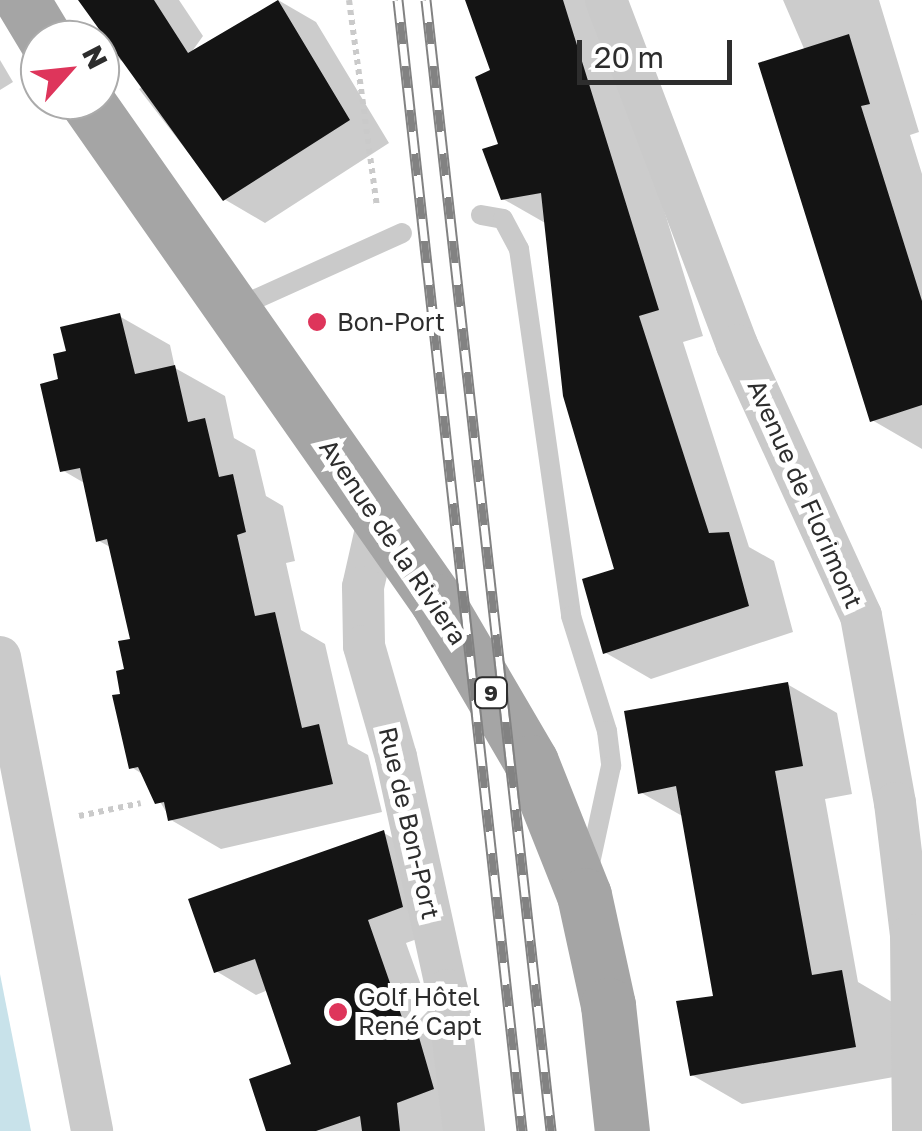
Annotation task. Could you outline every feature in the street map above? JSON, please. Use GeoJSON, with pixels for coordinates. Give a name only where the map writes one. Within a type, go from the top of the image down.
{"type":"FeatureCollection","features":[{"type":"Feature","properties":{"kind":"main road","name":"9"},"geometry":{"type":"LineString","coordinates":[[100,120],[232,310]]}},
{"type":"Feature","properties":{"kind":"main road","name":"Avenue de la Riviera"},"geometry":{"type":"LineString","coordinates":[[232,310],[379,516],[532,762],[584,894],[608,1004],[622,1131]]}},
{"type":"Feature","properties":{"kind":"street","name":"Avenue de Florimont"},"geometry":{"type":"LineString","coordinates":[[606,0],[737,345],[861,616],[896,803],[911,934],[913,1131]]}},
{"type":"Feature","properties":{"kind":"street","name":"Rue de Bon-Port"},"geometry":{"type":"LineString","coordinates":[[379,516],[363,586],[364,646],[396,757],[444,974],[464,1131]]}},
{"type":"Feature","properties":{"kind":"street"},"geometry":{"type":"LineString","coordinates":[[0,657],[92,1131]]}},
{"type":"Feature","properties":{"kind":"lane"},"geometry":{"type":"LineString","coordinates":[[480,215],[503,220],[519,249],[571,616],[607,731],[611,766],[584,894]]}},
{"type":"Feature","properties":{"kind":"lane"},"geometry":{"type":"LineString","coordinates":[[232,310],[402,234]]}},
{"type":"Feature","properties":{"kind":"path"},"geometry":{"type":"LineString","coordinates":[[348,0],[366,102],[380,241]]}},
{"type":"Feature","properties":{"kind":"path"},"geometry":{"type":"LineString","coordinates":[[33,826],[142,802]]}},
{"type":"Feature","properties":{"kind":"water"},"geometry":{"type":"Polygon","coordinates":[[[0,974],[31,1131],[0,1131],[0,974]]]}},
{"type":"Feature","properties":{"kind":"building"},"geometry":{"type":"Polygon","coordinates":[[[78,0],[154,0],[188,53],[278,0],[350,120],[223,201],[120,58],[120,20],[92,20],[78,0]]]}},
{"type":"Feature","properties":{"kind":"building"},"geometry":{"type":"Polygon","coordinates":[[[465,0],[563,0],[659,310],[639,316],[709,533],[729,532],[749,606],[603,654],[582,579],[614,569],[563,396],[541,193],[501,200],[482,149],[498,144],[475,77],[490,70],[465,0]]]}},
{"type":"Feature","properties":{"kind":"building"},"geometry":{"type":"Polygon","coordinates":[[[849,34],[870,104],[861,106],[922,301],[922,405],[870,422],[758,63],[849,34]]]}},
{"type":"Feature","properties":{"kind":"building"},"geometry":{"type":"Polygon","coordinates":[[[120,313],[135,374],[175,365],[188,422],[205,418],[219,477],[233,474],[246,532],[237,535],[255,616],[275,612],[302,728],[319,724],[333,784],[168,821],[164,802],[155,804],[138,767],[129,769],[112,695],[120,694],[116,671],[124,669],[118,641],[130,639],[107,539],[96,542],[80,468],[60,472],[40,384],[58,379],[53,354],[66,351],[60,327],[120,313]]]}},
{"type":"Feature","properties":{"kind":"building"},"geometry":{"type":"Polygon","coordinates":[[[788,682],[803,766],[775,771],[812,975],[842,970],[856,1047],[690,1076],[676,1001],[713,996],[676,786],[638,794],[624,711],[788,682]]]}},
{"type":"Feature","properties":{"kind":"building"},"geometry":{"type":"Polygon","coordinates":[[[384,830],[403,907],[368,920],[404,1023],[414,1020],[434,1089],[397,1103],[400,1131],[362,1131],[360,1116],[316,1131],[266,1131],[249,1079],[291,1064],[255,959],[214,973],[188,899],[384,830]]]}},
{"type":"Feature","properties":{"kind":"railway"},"geometry":{"type":"LineString","coordinates":[[398,0],[522,1131]]}},
{"type":"Feature","properties":{"kind":"railway"},"geometry":{"type":"LineString","coordinates":[[426,0],[551,1131]]}},
{"type":"Feature","properties":{"kind":"place","name":"Bon-Port"},"geometry":{"type":"Point","coordinates":[317,322]}},
{"type":"Feature","properties":{"kind":"place","name":"Golf Hôtel René Capt"},"geometry":{"type":"Point","coordinates":[338,1012]}}]}
